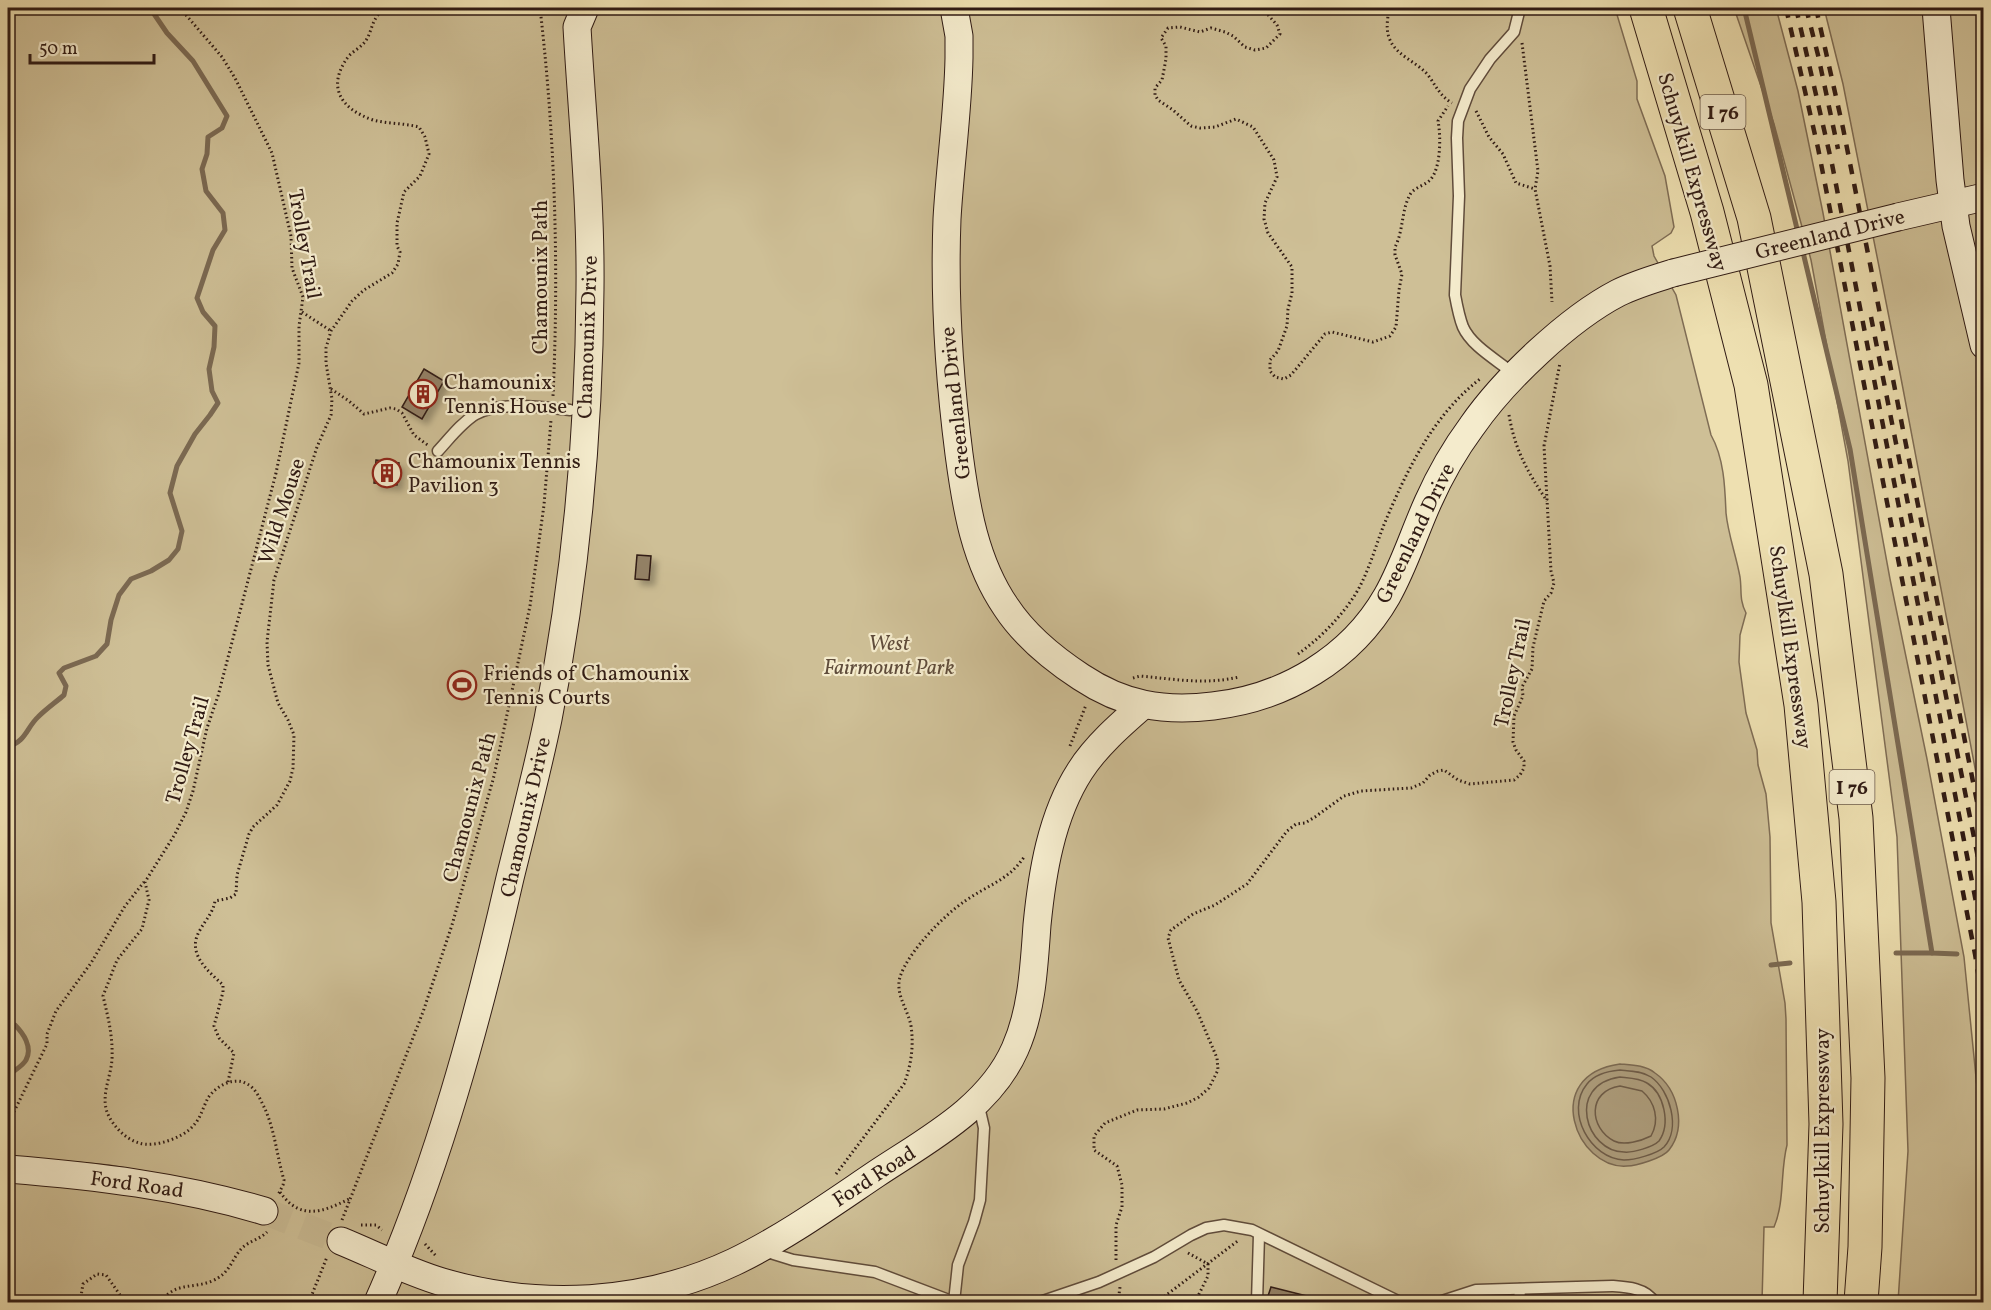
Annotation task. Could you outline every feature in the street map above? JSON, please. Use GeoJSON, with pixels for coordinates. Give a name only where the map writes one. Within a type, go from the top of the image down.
{"type":"FeatureCollection","features":[{"type":"Feature","properties":{"kind":"highway","name":"Schuylkill Expressway"},"geometry":{"type":"LineString","coordinates":[[1646,8],[1707,212],[1751,385],[1801,705],[1819,902],[1826,1112],[1820,1302]]}},
{"type":"Feature","properties":{"kind":"highway","name":"Schuylkill Expressway"},"geometry":{"type":"LineString","coordinates":[[1690,8],[1754,218],[1826,574],[1857,830],[1868,1078],[1865,1247],[1861,1302]]}},
{"type":"Feature","properties":{"kind":"main road","name":"Greenland Drive"},"geometry":{"type":"LineString","coordinates":[[954,8],[959,36],[959,58],[947,221],[947,324],[953,406],[964,491],[975,542],[984,567],[1005,607],[1034,641],[1052,657],[1091,684],[1143,705],[1184,708],[1250,700],[1304,678],[1342,651],[1361,632],[1386,598],[1407,555],[1436,484],[1463,438],[1486,407],[1498,382],[1596,307],[1634,286],[1673,273],[1953,204]]}},
{"type":"Feature","properties":{"kind":"main road"},"geometry":{"type":"LineString","coordinates":[[1936,8],[1953,204],[1959,243],[1983,345]]}},
{"type":"Feature","properties":{"kind":"main road","name":"Chamounix Drive"},"geometry":{"type":"LineString","coordinates":[[378,1302],[431,1162],[473,1030],[548,721],[563,633],[584,438],[590,288],[581,17]]}},
{"type":"Feature","properties":{"kind":"main road"},"geometry":{"type":"LineString","coordinates":[[1953,204],[1983,197]]}},
{"type":"Feature","properties":{"kind":"main road","name":"Ford Road"},"geometry":{"type":"LineString","coordinates":[[343,1236],[394,1264],[434,1280],[511,1297],[586,1300],[668,1287],[724,1266],[758,1249],[834,1203],[916,1148],[978,1102],[1003,1070],[1022,1031],[1034,969],[1041,889],[1058,816],[1067,794],[1094,752],[1143,705]]}},
{"type":"Feature","properties":{"kind":"main road","name":"Ford Road"},"geometry":{"type":"LineString","coordinates":[[8,1169],[71,1174],[171,1188],[272,1208]]}},
{"type":"Feature","properties":{"kind":"lane"},"geometry":{"type":"LineString","coordinates":[[1498,382],[1480,347],[1463,328],[1455,295],[1459,196],[1457,138],[1460,114],[1470,89],[1490,59],[1508,39],[1518,22],[1520,8]]}},
{"type":"Feature","properties":{"kind":"lane"},"geometry":{"type":"LineString","coordinates":[[438,451],[468,420],[486,410],[516,407],[570,410]]}},
{"type":"Feature","properties":{"kind":"lane"},"geometry":{"type":"LineString","coordinates":[[758,1249],[793,1260],[875,1272],[954,1302],[958,1265],[980,1200],[984,1128],[978,1102]]}},
{"type":"Feature","properties":{"kind":"lane"},"geometry":{"type":"LineString","coordinates":[[1040,1302],[1075,1292],[1154,1257],[1206,1228],[1224,1225],[1256,1232],[1400,1302]]}},
{"type":"Feature","properties":{"kind":"lane"},"geometry":{"type":"LineString","coordinates":[[1256,1232],[1257,1302]]}},
{"type":"Feature","properties":{"kind":"lane"},"geometry":{"type":"LineString","coordinates":[[1439,1302],[1476,1290],[1622,1287],[1632,1288],[1651,1297],[1654,1302]]}},
{"type":"Feature","properties":{"kind":"lane"},"geometry":{"type":"LineString","coordinates":[[1519,1302],[1520,1289]]}},
{"type":"Feature","properties":{"kind":"path","name":"Trolley Trail"},"geometry":{"type":"LineString","coordinates":[[8,1124],[47,1044],[47,1034],[56,1011],[91,963],[125,906],[145,882],[186,812],[194,791],[207,728],[218,696],[235,626],[260,541],[299,363],[303,297],[292,268],[291,236],[272,153],[235,78],[222,57],[180,8]]}},
{"type":"Feature","properties":{"kind":"path","name":"Wild Mouse"},"geometry":{"type":"LineString","coordinates":[[228,1082],[234,1053],[219,1038],[214,1026],[223,985],[204,967],[196,955],[195,947],[198,932],[213,910],[215,900],[230,898],[236,894],[237,875],[249,834],[253,827],[277,805],[290,781],[293,768],[294,735],[278,703],[268,665],[267,642],[274,580],[317,447],[331,415],[326,348],[331,331],[352,301],[364,290],[392,273],[398,264],[400,252],[397,246],[397,223],[404,192],[420,176],[429,154],[425,138],[419,127],[373,120],[350,109],[342,102],[337,88],[340,72],[348,57],[364,44],[377,15],[387,8]]}},
{"type":"Feature","properties":{"kind":"path","name":"Chamounix Path"},"geometry":{"type":"LineString","coordinates":[[309,1302],[343,1236],[350,1199],[426,1002],[452,925],[494,776],[530,606],[544,505],[552,408],[555,314],[555,187],[540,8]]}},
{"type":"Feature","properties":{"kind":"path"},"geometry":{"type":"LineString","coordinates":[[1262,8],[1278,25],[1280,34],[1266,48],[1255,50],[1245,47],[1233,36],[1211,28],[1200,33],[1180,27],[1168,28],[1161,38],[1166,46],[1164,73],[1162,80],[1155,88],[1155,95],[1158,100],[1191,126],[1207,128],[1236,119],[1253,127],[1274,160],[1277,177],[1265,203],[1264,219],[1268,232],[1292,267],[1292,293],[1287,326],[1278,351],[1270,360],[1270,371],[1275,377],[1284,379],[1290,375],[1325,334],[1332,332],[1373,342],[1390,336],[1396,327],[1402,274],[1395,255],[1395,247],[1412,192],[1430,180],[1434,172],[1438,160],[1440,133],[1438,121],[1450,102]]}},
{"type":"Feature","properties":{"kind":"path"},"geometry":{"type":"LineString","coordinates":[[1518,22],[1527,68],[1528,95],[1538,171],[1535,189],[1550,266],[1552,302]]}},
{"type":"Feature","properties":{"kind":"path"},"geometry":{"type":"LineString","coordinates":[[302,312],[331,331]]}},
{"type":"Feature","properties":{"kind":"path","name":"Trolley Trail"},"geometry":{"type":"LineString","coordinates":[[1118,1274],[1115,1233],[1122,1207],[1122,1185],[1117,1166],[1094,1150],[1094,1136],[1105,1123],[1137,1110],[1164,1109],[1199,1097],[1209,1088],[1218,1070],[1217,1058],[1197,1011],[1179,980],[1168,938],[1172,930],[1193,914],[1215,905],[1247,884],[1287,831],[1296,824],[1305,823],[1315,817],[1344,796],[1361,791],[1411,788],[1423,783],[1430,775],[1444,770],[1458,780],[1470,784],[1514,780],[1524,768],[1524,761],[1513,742],[1514,716],[1523,696],[1522,687],[1532,669],[1533,647],[1544,601],[1551,593],[1554,583],[1551,571],[1544,447],[1560,363]]}},
{"type":"Feature","properties":{"kind":"path"},"geometry":{"type":"LineString","coordinates":[[1293,657],[1329,628],[1354,596],[1415,460],[1448,408],[1463,392],[1498,382],[1508,406],[1513,439],[1527,472],[1548,503]]}},
{"type":"Feature","properties":{"kind":"path"},"geometry":{"type":"LineString","coordinates":[[330,389],[350,400],[364,414],[390,408],[402,413],[414,435],[438,451]]}},
{"type":"Feature","properties":{"kind":"path"},"geometry":{"type":"LineString","coordinates":[[1129,681],[1140,676],[1202,682],[1246,676]]}},
{"type":"Feature","properties":{"kind":"path"},"geometry":{"type":"LineString","coordinates":[[1066,754],[1087,703],[1092,699]]}},
{"type":"Feature","properties":{"kind":"path"},"geometry":{"type":"LineString","coordinates":[[835,1176],[904,1084],[910,1068],[911,1024],[899,989],[900,978],[906,965],[948,914],[966,900],[1010,875],[1027,852]]}},
{"type":"Feature","properties":{"kind":"path"},"geometry":{"type":"LineString","coordinates":[[145,882],[149,900],[142,929],[117,960],[103,996],[112,1042],[112,1063],[105,1096],[106,1110],[115,1127],[138,1143],[158,1143],[183,1134],[192,1128],[210,1095],[228,1082],[240,1081],[248,1084],[253,1088],[266,1111],[284,1180],[264,1235],[240,1250],[229,1269],[219,1277],[200,1285],[175,1288],[162,1302]]}},
{"type":"Feature","properties":{"kind":"path"},"geometry":{"type":"LineString","coordinates":[[272,1208],[290,1205],[303,1211],[317,1212],[350,1199]]}},
{"type":"Feature","properties":{"kind":"path"},"geometry":{"type":"LineString","coordinates":[[343,1236],[376,1225],[382,1230]]}},
{"type":"Feature","properties":{"kind":"path"},"geometry":{"type":"LineString","coordinates":[[1157,1302],[1256,1232]]}},
{"type":"Feature","properties":{"kind":"path"},"geometry":{"type":"LineString","coordinates":[[424,1242],[428,1249],[440,1259]]}},
{"type":"Feature","properties":{"kind":"path"},"geometry":{"type":"LineString","coordinates":[[1174,1245],[1208,1264]]}},
{"type":"Feature","properties":{"kind":"path"},"geometry":{"type":"LineString","coordinates":[[1195,1302],[1208,1276],[1208,1264]]}},
{"type":"Feature","properties":{"kind":"path"},"geometry":{"type":"LineString","coordinates":[[80,1302],[83,1284],[97,1274],[106,1275],[125,1302]]}},
{"type":"Feature","properties":{"kind":"green space","name":"West Fairmount Park"},"geometry":{"type":"Polygon","coordinates":[[[8,8],[1615,8],[1637,81],[1637,99],[1665,176],[1674,227],[1671,233],[1652,246],[1654,256],[1676,295],[1711,435],[1719,453],[1727,521],[1740,577],[1742,604],[1746,613],[1740,635],[1739,662],[1746,713],[1757,750],[1758,765],[1766,794],[1770,837],[1771,923],[1786,1019],[1787,1145],[1777,1217],[1774,1227],[1764,1227],[1762,1302],[8,1302],[8,1180],[204,1182],[109,1165],[8,1156],[8,8]]]}},
{"type":"Feature","properties":{"kind":"green space"},"geometry":{"type":"Polygon","coordinates":[[[1734,8],[1776,8],[1798,91],[1823,213],[1890,579],[1964,957],[1983,1147],[1983,1302],[1898,1302],[1908,1151],[1897,837],[1848,461],[1811,260],[1774,124],[1734,8]]]}},
{"type":"Feature","properties":{"kind":"green space"},"geometry":{"type":"Polygon","coordinates":[[[1824,8],[1983,8],[1983,810],[1843,84],[1824,8]]]}},
{"type":"Feature","properties":{"kind":"water"},"geometry":{"type":"Polygon","coordinates":[[[1620,1064],[1643,1067],[1651,1070],[1663,1080],[1674,1098],[1679,1120],[1675,1141],[1666,1153],[1631,1166],[1609,1163],[1593,1153],[1581,1138],[1574,1121],[1574,1102],[1580,1085],[1595,1072],[1620,1064]]]}},
{"type":"Feature","properties":{"kind":"building","name":"Chamounix Tennis House"},"geometry":{"type":"Polygon","coordinates":[[[424,369],[444,381],[422,419],[402,407],[424,369]]]}},
{"type":"Feature","properties":{"kind":"building","name":"Chamounix Tennis Pavilion 3"},"geometry":{"type":"Polygon","coordinates":[[[376,460],[399,463],[397,485],[374,483],[376,460]]]}},
{"type":"Feature","properties":{"kind":"building"},"geometry":{"type":"Polygon","coordinates":[[[637,555],[651,556],[649,580],[635,579],[637,555]]]}},
{"type":"Feature","properties":{"kind":"building"},"geometry":{"type":"Polygon","coordinates":[[[1271,1287],[1315,1298],[1314,1302],[1266,1302],[1271,1287]]]}},
{"type":"Feature","properties":{"kind":"waterway"},"geometry":{"type":"LineString","coordinates":[[8,746],[18,742],[34,721],[64,695],[66,686],[59,673],[64,668],[96,656],[107,644],[111,620],[119,595],[131,579],[169,560],[178,549],[182,531],[170,493],[177,466],[195,434],[218,403],[212,391],[209,369],[214,347],[215,326],[203,312],[197,298],[213,250],[225,230],[223,213],[206,191],[202,169],[207,154],[208,137],[222,128],[227,116],[193,61],[167,33],[150,8]]}},
{"type":"Feature","properties":{"kind":"waterway"},"geometry":{"type":"LineString","coordinates":[[1744,8],[1798,233]]}},
{"type":"Feature","properties":{"kind":"waterway"},"geometry":{"type":"LineString","coordinates":[[1802,248],[1850,449],[1932,953],[1957,954]]}},
{"type":"Feature","properties":{"kind":"waterway"},"geometry":{"type":"LineString","coordinates":[[1896,953],[1932,953]]}},
{"type":"Feature","properties":{"kind":"waterway"},"geometry":{"type":"LineString","coordinates":[[1771,965],[1790,963]]}},
{"type":"Feature","properties":{"kind":"waterway"},"geometry":{"type":"LineString","coordinates":[[8,1026],[15,1025],[28,1045],[25,1062],[8,1076]]}},
{"type":"Feature","properties":{"kind":"tunnel"},"geometry":{"type":"LineString","coordinates":[[264,1211],[341,1241]]}},
{"type":"Feature","properties":{"kind":"railway"},"geometry":{"type":"LineString","coordinates":[[1786,8],[1818,148],[1984,1010]]}},
{"type":"Feature","properties":{"kind":"railway"},"geometry":{"type":"LineString","coordinates":[[1796,8],[1832,164],[1984,943]]}},
{"type":"Feature","properties":{"kind":"railway"},"geometry":{"type":"LineString","coordinates":[[1806,8],[1838,149]]}},
{"type":"Feature","properties":{"kind":"railway"},"geometry":{"type":"LineString","coordinates":[[1816,8],[1843,128],[1984,837]]}},
{"type":"Feature","properties":{"kind":"railway"},"geometry":{"type":"LineString","coordinates":[[1871,317],[1984,888]]}},
{"type":"Feature","properties":{"kind":"place","name":"Chamounix Tennis House"},"geometry":{"type":"Point","coordinates":[423,394]}},
{"type":"Feature","properties":{"kind":"place","name":"Chamounix Tennis Pavilion 3"},"geometry":{"type":"Point","coordinates":[387,473]}},
{"type":"Feature","properties":{"kind":"place","name":"Friends of Chamounix Tennis Courts"},"geometry":{"type":"Point","coordinates":[462,685]}}]}
